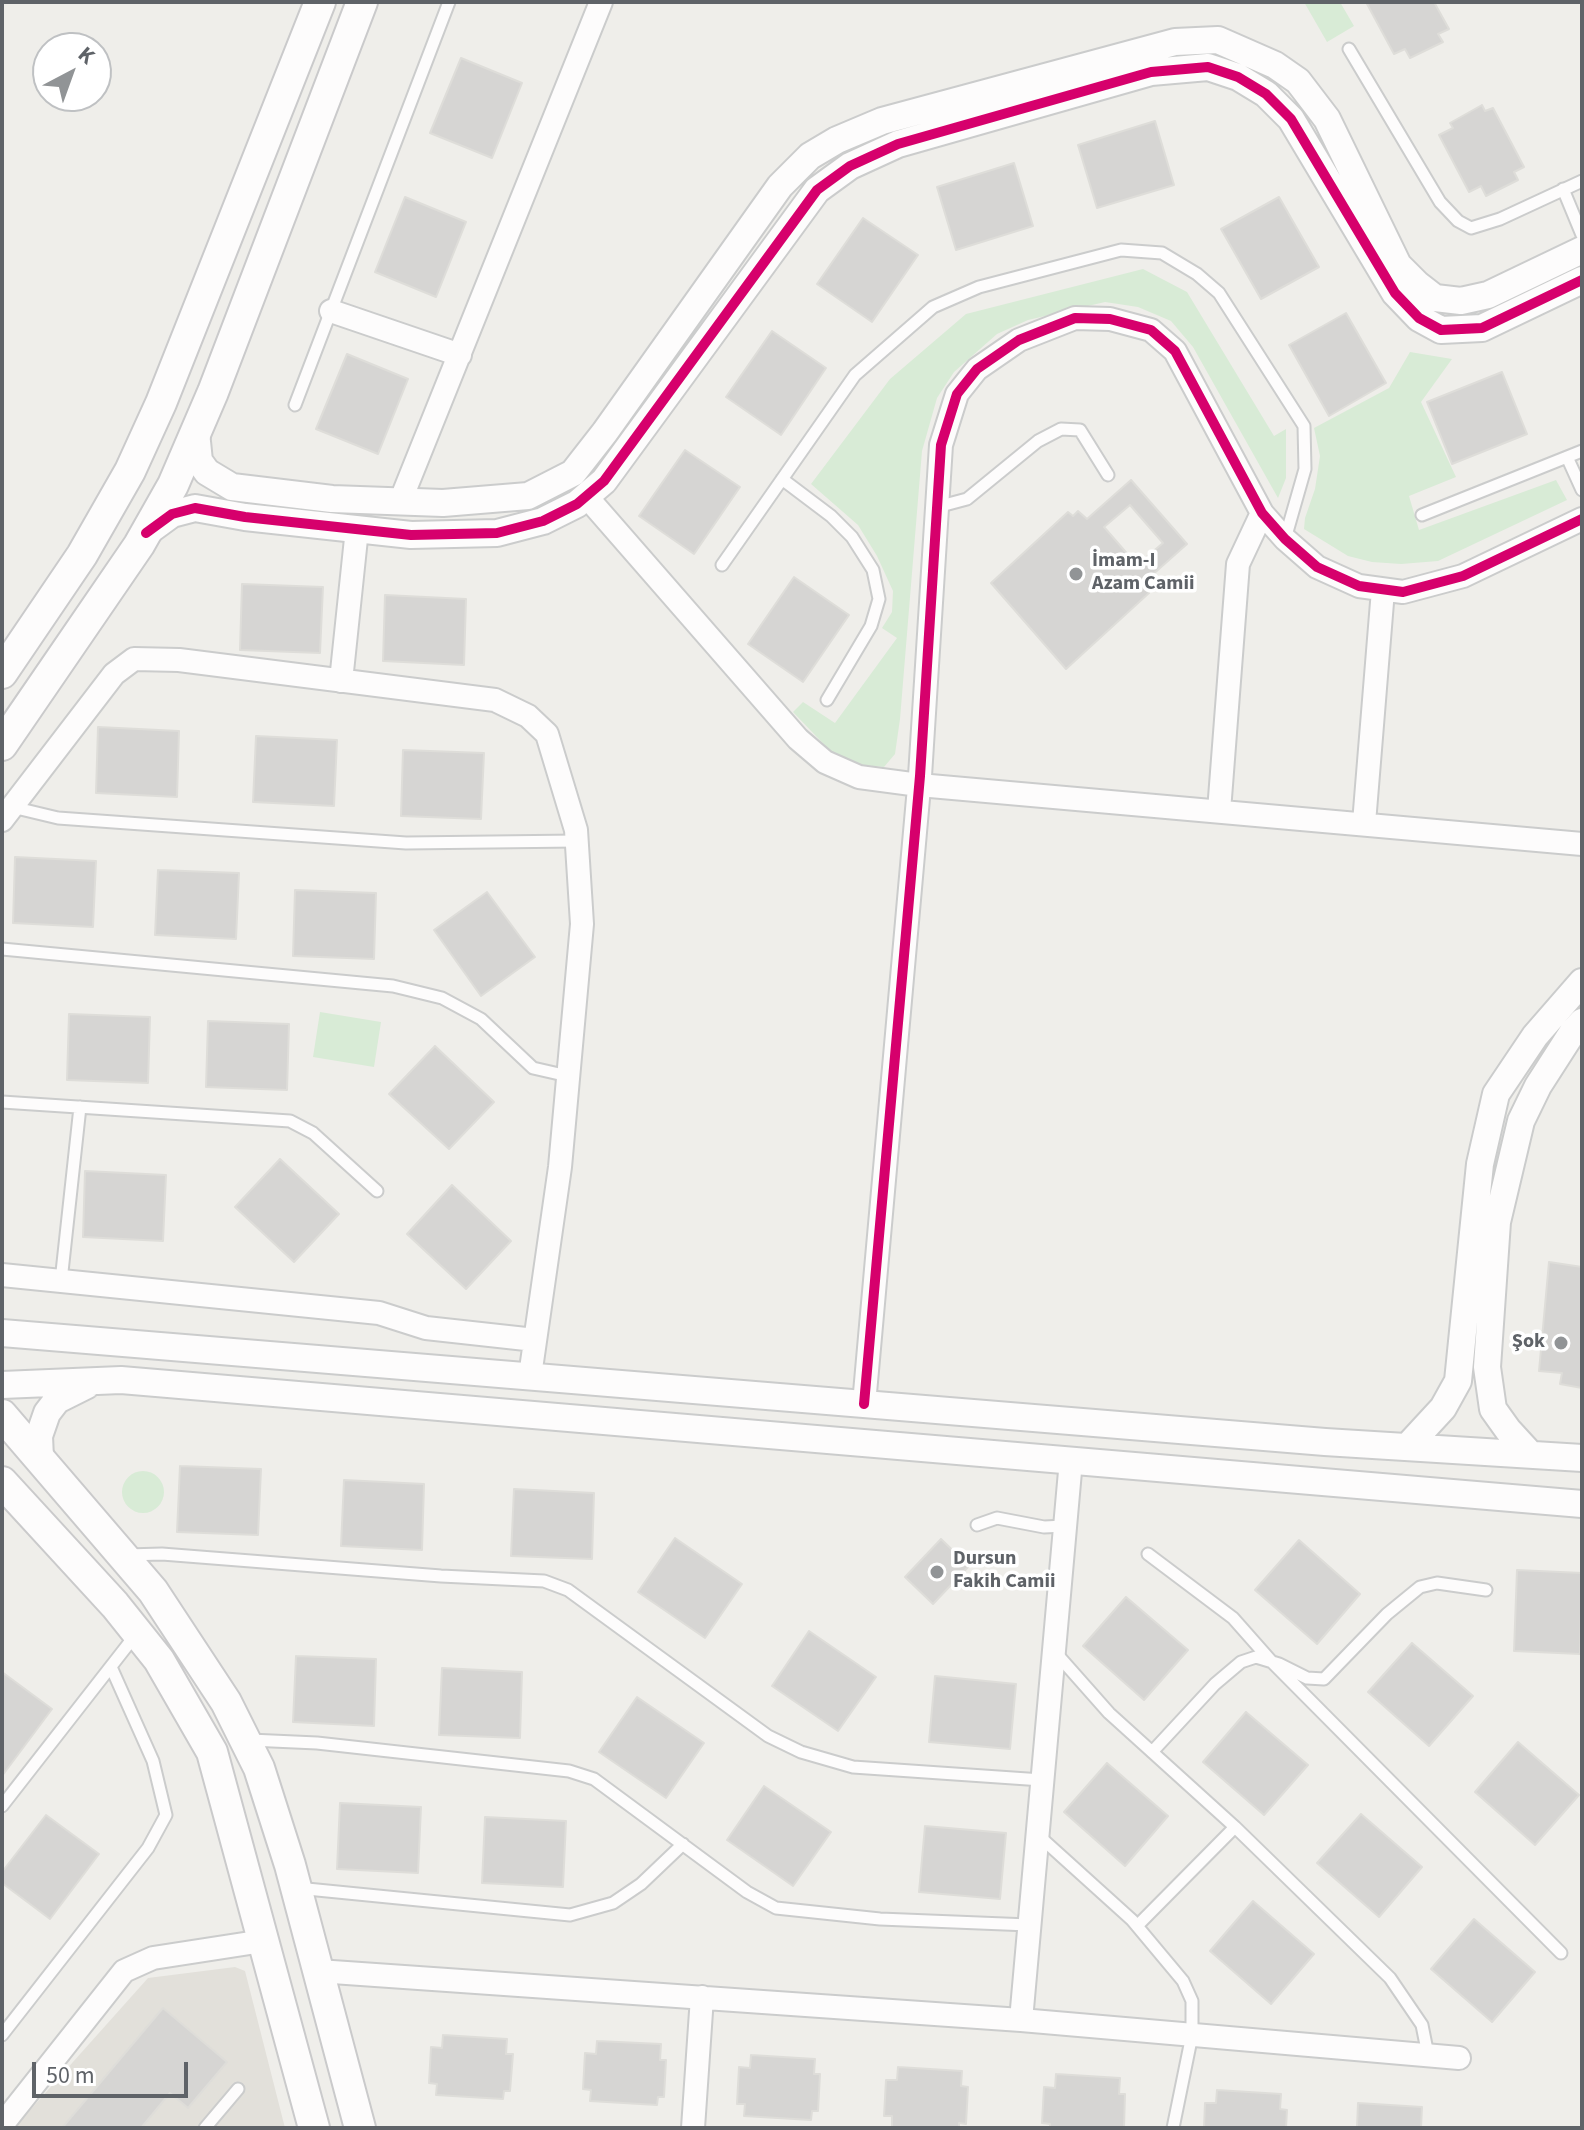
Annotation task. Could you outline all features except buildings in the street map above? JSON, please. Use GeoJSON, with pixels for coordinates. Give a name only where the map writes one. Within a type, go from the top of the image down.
{"type":"FeatureCollection","features":[{"type":"Feature","properties":{"kind":"main road"},"geometry":{"type":"LineString","coordinates":[[2,673],[82,555],[130,471],[161,403],[320,2]]}},
{"type":"Feature","properties":{"kind":"main road"},"geometry":{"type":"LineString","coordinates":[[2,745],[64,659],[146,533],[173,485],[362,2]]}},
{"type":"Feature","properties":{"kind":"main road"},"geometry":{"type":"LineString","coordinates":[[2,1415],[153,1591],[226,1702],[259,1768],[296,1888],[360,2128]]}},
{"type":"Feature","properties":{"kind":"main road"},"geometry":{"type":"LineString","coordinates":[[2,1482],[138,1633],[159,1660],[212,1752],[314,2128]]}},
{"type":"Feature","properties":{"kind":"street"},"geometry":{"type":"LineString","coordinates":[[400,502],[601,2]]}},
{"type":"Feature","properties":{"kind":"street"},"geometry":{"type":"LineString","coordinates":[[196,432],[199,461],[207,472],[232,487],[332,499],[400,502],[443,503],[528,496],[573,473],[780,186],[810,156],[837,140],[882,121],[1175,42],[1218,40],[1275,65],[1298,81],[1327,119],[1398,265],[1435,298],[1461,301],[1488,295],[1582,250]]}},
{"type":"Feature","properties":{"kind":"street"},"geometry":{"type":"LineString","coordinates":[[146,533],[172,514],[195,508],[245,517],[411,535],[497,533],[543,521],[577,504],[604,481],[817,190],[850,166],[898,144],[1151,72],[1208,67],[1238,77],[1266,94],[1291,119],[1395,293],[1419,318],[1441,330],[1482,328],[1582,280]]}},
{"type":"Feature","properties":{"kind":"street"},"geometry":{"type":"LineString","coordinates":[[331,311],[460,355]]}},
{"type":"Feature","properties":{"kind":"street"},"geometry":{"type":"LineString","coordinates":[[864,1404],[919,785],[941,445],[957,394],[977,369],[1019,340],[1075,318],[1110,319],[1151,330],[1175,351],[1262,513],[1285,539],[1317,567],[1359,586],[1403,592],[1463,576],[1582,519]]}},
{"type":"Feature","properties":{"kind":"street"},"geometry":{"type":"LineString","coordinates":[[586,496],[798,739],[825,762],[859,777],[919,785],[1582,844]]}},
{"type":"Feature","properties":{"kind":"street"},"geometry":{"type":"LineString","coordinates":[[1219,811],[1238,564],[1262,513]]}},
{"type":"Feature","properties":{"kind":"street"},"geometry":{"type":"LineString","coordinates":[[341,681],[357,529]]}},
{"type":"Feature","properties":{"kind":"street"},"geometry":{"type":"LineString","coordinates":[[1364,823],[1383,590]]}},
{"type":"Feature","properties":{"kind":"street"},"geometry":{"type":"LineString","coordinates":[[7,814],[114,674],[134,659],[179,660],[495,700],[528,716],[547,734],[576,830],[582,924],[560,1167],[530,1376]]}},
{"type":"Feature","properties":{"kind":"street"},"geometry":{"type":"LineString","coordinates":[[1407,1447],[1443,1408],[1458,1381],[1480,1164],[1496,1094],[1535,1036],[1582,982]]}},
{"type":"Feature","properties":{"kind":"street"},"geometry":{"type":"LineString","coordinates":[[1530,1454],[1493,1409],[1487,1367],[1497,1222],[1521,1121],[1538,1086],[1582,1022]]}},
{"type":"Feature","properties":{"kind":"street"},"geometry":{"type":"LineString","coordinates":[[2,1275],[379,1313],[426,1328],[535,1340]]}},
{"type":"Feature","properties":{"kind":"street"},"geometry":{"type":"LineString","coordinates":[[2,1333],[1407,1447],[1582,1458]]}},
{"type":"Feature","properties":{"kind":"street"},"geometry":{"type":"LineString","coordinates":[[40,1458],[39,1436],[47,1413],[57,1400],[94,1381]]}},
{"type":"Feature","properties":{"kind":"street"},"geometry":{"type":"LineString","coordinates":[[2,1385],[136,1381],[1582,1504]]}},
{"type":"Feature","properties":{"kind":"street"},"geometry":{"type":"LineString","coordinates":[[1021,2020],[1071,1460]]}},
{"type":"Feature","properties":{"kind":"street"},"geometry":{"type":"LineString","coordinates":[[2,2125],[124,1971],[153,1958],[263,1941]]}},
{"type":"Feature","properties":{"kind":"street"},"geometry":{"type":"LineString","coordinates":[[318,1971],[1021,2020],[1459,2058]]}},
{"type":"Feature","properties":{"kind":"street"},"geometry":{"type":"LineString","coordinates":[[693,2128],[702,1997]]}},
{"type":"Feature","properties":{"kind":"lane"},"geometry":{"type":"LineString","coordinates":[[295,405],[449,2]]}},
{"type":"Feature","properties":{"kind":"lane"},"geometry":{"type":"LineString","coordinates":[[1349,49],[1440,202],[1458,221],[1471,228],[1500,219],[1582,181]]}},
{"type":"Feature","properties":{"kind":"lane"},"geometry":{"type":"LineString","coordinates":[[1563,189],[1582,235]]}},
{"type":"Feature","properties":{"kind":"lane"},"geometry":{"type":"LineString","coordinates":[[722,565],[855,375],[933,307],[979,287],[1121,250],[1162,253],[1197,274],[1219,293],[1304,426],[1305,469],[1285,539]]}},
{"type":"Feature","properties":{"kind":"lane"},"geometry":{"type":"LineString","coordinates":[[937,507],[967,499],[1038,441],[1061,429],[1080,430],[1108,475]]}},
{"type":"Feature","properties":{"kind":"lane"},"geometry":{"type":"LineString","coordinates":[[1422,515],[1582,451]]}},
{"type":"Feature","properties":{"kind":"lane"},"geometry":{"type":"LineString","coordinates":[[1567,457],[1582,490]]}},
{"type":"Feature","properties":{"kind":"lane"},"geometry":{"type":"LineString","coordinates":[[782,479],[831,516],[852,537],[873,570],[879,599],[871,626],[827,700]]}},
{"type":"Feature","properties":{"kind":"lane"},"geometry":{"type":"LineString","coordinates":[[7,814],[406,843],[577,841]]}},
{"type":"Feature","properties":{"kind":"lane"},"geometry":{"type":"LineString","coordinates":[[2,949],[393,986],[442,998],[481,1019],[533,1068],[568,1076]]}},
{"type":"Feature","properties":{"kind":"lane"},"geometry":{"type":"LineString","coordinates":[[2,1102],[290,1121],[313,1133],[377,1191]]}},
{"type":"Feature","properties":{"kind":"lane"},"geometry":{"type":"LineString","coordinates":[[61,1281],[80,1107]]}},
{"type":"Feature","properties":{"kind":"lane"},"geometry":{"type":"LineString","coordinates":[[977,1525],[997,1518],[1044,1527],[1065,1526]]}},
{"type":"Feature","properties":{"kind":"lane"},"geometry":{"type":"LineString","coordinates":[[122,1555],[162,1554],[544,1581],[568,1590],[768,1736],[801,1752],[853,1767],[1042,1780]]}},
{"type":"Feature","properties":{"kind":"lane"},"geometry":{"type":"LineString","coordinates":[[1148,1554],[1233,1618],[1271,1661],[1561,1953]]}},
{"type":"Feature","properties":{"kind":"lane"},"geometry":{"type":"LineString","coordinates":[[1152,1752],[1215,1684],[1241,1662],[1256,1657],[1307,1678],[1324,1679],[1387,1614],[1420,1587],[1437,1583],[1486,1590]]}},
{"type":"Feature","properties":{"kind":"lane"},"geometry":{"type":"LineString","coordinates":[[2,1806],[138,1633]]}},
{"type":"Feature","properties":{"kind":"lane"},"geometry":{"type":"LineString","coordinates":[[1054,1651],[1109,1713],[1235,1827],[1390,1978],[1422,2025],[1428,2055]]}},
{"type":"Feature","properties":{"kind":"lane"},"geometry":{"type":"LineString","coordinates":[[2,2035],[148,1848],[166,1815],[153,1761],[111,1667]]}},
{"type":"Feature","properties":{"kind":"lane"},"geometry":{"type":"LineString","coordinates":[[245,1740],[317,1743],[569,1771],[594,1779],[747,1892],[776,1908],[880,1919],[1029,1925]]}},
{"type":"Feature","properties":{"kind":"lane"},"geometry":{"type":"LineString","coordinates":[[1137,1926],[1235,1827]]}},
{"type":"Feature","properties":{"kind":"lane"},"geometry":{"type":"LineString","coordinates":[[1037,1835],[1137,1926],[1183,1981],[1192,2001],[1192,2035],[1173,2128]]}},
{"type":"Feature","properties":{"kind":"lane"},"geometry":{"type":"LineString","coordinates":[[296,1888],[570,1915],[613,1903],[641,1884],[683,1844]]}},
{"type":"Feature","properties":{"kind":"lane"},"geometry":{"type":"LineString","coordinates":[[205,2128],[238,2089]]}},
{"type":"Feature","properties":{"kind":"shaded area"},"geometry":{"type":"Polygon","coordinates":[[[235,1967],[245,1971],[285,2128],[14,2128],[148,1978],[235,1967]]]}},
{"type":"Feature","properties":{"kind":"green space"},"geometry":{"type":"Polygon","coordinates":[[[1304,2],[1340,2],[1354,26],[1327,42],[1304,2]]]}},
{"type":"Feature","properties":{"kind":"green space"},"geometry":{"type":"Polygon","coordinates":[[[1143,269],[1187,292],[1274,436],[1286,429],[1286,478],[1278,498],[1193,347],[1171,321],[1138,307],[1105,302],[1028,320],[997,334],[954,372],[937,398],[922,451],[895,754],[884,767],[861,765],[835,756],[793,712],[803,702],[835,723],[897,638],[882,628],[892,612],[893,591],[858,525],[811,484],[890,379],[966,314],[1143,269]]]}},
{"type":"Feature","properties":{"kind":"green space"},"geometry":{"type":"Polygon","coordinates":[[[1410,352],[1452,359],[1421,402],[1456,477],[1409,496],[1419,530],[1556,480],[1567,500],[1438,561],[1401,564],[1372,562],[1348,556],[1304,529],[1320,456],[1314,428],[1389,388],[1410,352]]]}},
{"type":"Feature","properties":{"kind":"green space"},"geometry":{"type":"Polygon","coordinates":[[[320,1012],[381,1022],[374,1067],[313,1057],[320,1012]]]}},
{"type":"Feature","properties":{"kind":"green space"},"geometry":{"type":"Polygon","coordinates":[[[143,1471],[158,1477],[164,1492],[158,1507],[143,1513],[128,1507],[122,1492],[128,1477],[143,1471]]]}},
{"type":"Feature","properties":{"kind":"cycle path"},"geometry":{"type":"LineString","coordinates":[[146,533],[172,514],[195,508],[245,517],[411,535],[497,533],[543,521],[577,504],[604,481],[817,190],[850,166],[898,144],[1151,72],[1208,67],[1238,77],[1266,94],[1291,119],[1395,293],[1419,318],[1441,330],[1482,328],[1582,280]]}},
{"type":"Feature","properties":{"kind":"cycle path"},"geometry":{"type":"LineString","coordinates":[[864,1404],[920,776],[941,445],[957,394],[977,369],[1019,340],[1075,318],[1110,319],[1151,330],[1175,351],[1262,513],[1285,539],[1317,567],[1359,586],[1403,592],[1463,576],[1582,519]]}},
{"type":"Feature","properties":{"kind":"place","name":"İmam-I Azam Camii"},"geometry":{"type":"Point","coordinates":[1076,574]}},
{"type":"Feature","properties":{"kind":"place","name":"Şok"},"geometry":{"type":"Point","coordinates":[1561,1343]}},
{"type":"Feature","properties":{"kind":"place","name":"Dursun Fakih Camii"},"geometry":{"type":"Point","coordinates":[937,1572]}}]}
